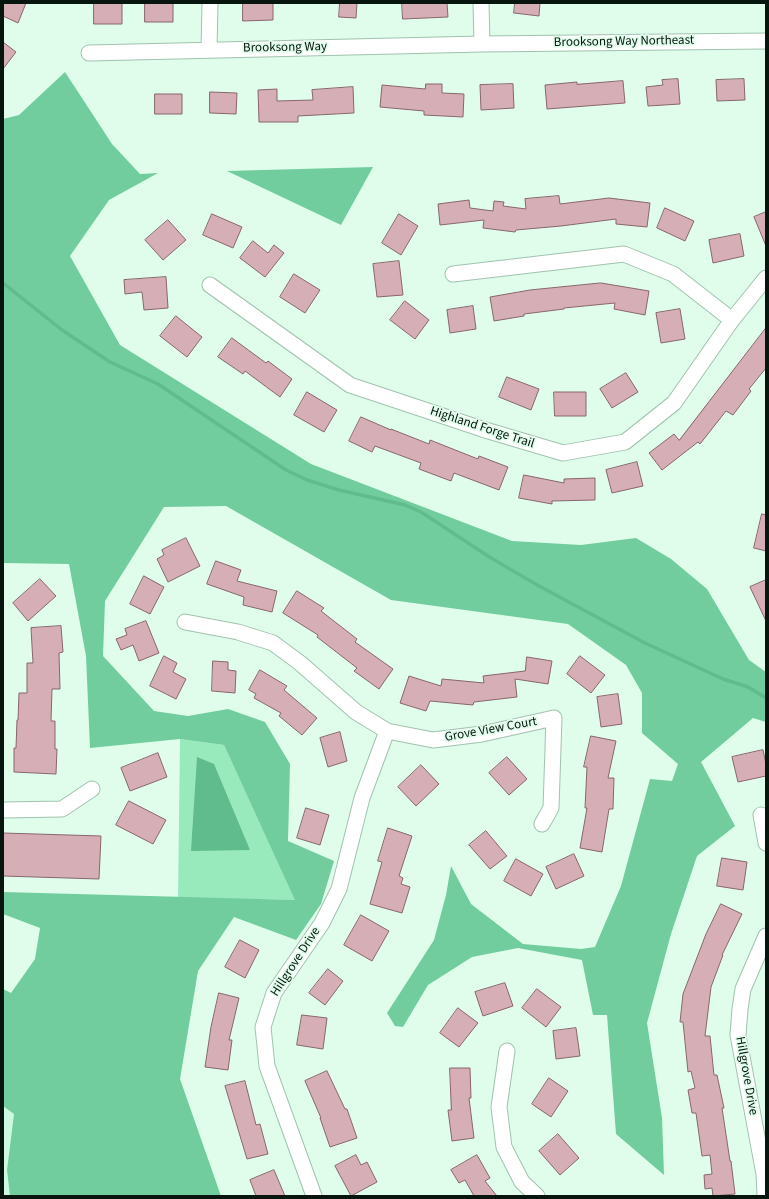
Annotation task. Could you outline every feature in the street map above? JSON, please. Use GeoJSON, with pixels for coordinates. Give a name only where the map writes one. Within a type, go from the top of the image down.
{"type":"FeatureCollection","features":[{"type":"Feature","properties":{"kind":"street"},"geometry":{"type":"LineString","coordinates":[[209,50],[210,3]]}},
{"type":"Feature","properties":{"kind":"street"},"geometry":{"type":"LineString","coordinates":[[481,3],[482,44]]}},
{"type":"Feature","properties":{"kind":"street","name":"Brooksong Way Northeast"},"geometry":{"type":"LineString","coordinates":[[482,44],[766,41]]}},
{"type":"Feature","properties":{"kind":"street","name":"Brooksong Way"},"geometry":{"type":"LineString","coordinates":[[89,53],[482,44]]}},
{"type":"Feature","properties":{"kind":"street"},"geometry":{"type":"LineString","coordinates":[[453,274],[624,254],[673,274],[732,320]]}},
{"type":"Feature","properties":{"kind":"street","name":"Highland Forge Trail"},"geometry":{"type":"LineString","coordinates":[[210,285],[350,385],[563,453],[625,442],[674,403],[732,320],[766,278]]}},
{"type":"Feature","properties":{"kind":"street","name":"Grove View Court"},"geometry":{"type":"LineString","coordinates":[[185,622],[238,632],[273,643],[300,663],[356,712],[387,731],[433,740],[482,734],[554,718],[551,808],[542,824]]}},
{"type":"Feature","properties":{"kind":"street","name":"Hillgrove Drive"},"geometry":{"type":"LineString","coordinates":[[314,1196],[267,1066],[263,1027],[274,993],[322,923],[339,889],[362,798],[387,731]]}},
{"type":"Feature","properties":{"kind":"street"},"geometry":{"type":"LineString","coordinates":[[3,810],[62,809],[92,789]]}},
{"type":"Feature","properties":{"kind":"street"},"geometry":{"type":"LineString","coordinates":[[761,815],[766,843]]}},
{"type":"Feature","properties":{"kind":"street","name":"Hillgrove Drive"},"geometry":{"type":"LineString","coordinates":[[765,1196],[764,1174],[738,1034],[743,989],[766,936]]}},
{"type":"Feature","properties":{"kind":"street"},"geometry":{"type":"LineString","coordinates":[[507,1051],[499,1107],[504,1147],[522,1182],[537,1196]]}},
{"type":"Feature","properties":{"kind":"shaded area"},"geometry":{"type":"Polygon","coordinates":[[[65,72],[112,144],[140,174],[158,173],[109,200],[70,256],[120,345],[311,464],[512,541],[581,545],[636,538],[671,559],[707,589],[749,660],[766,672],[766,722],[753,718],[701,762],[735,826],[697,856],[671,934],[647,1023],[662,1118],[664,1175],[616,1134],[607,1015],[593,1015],[582,960],[518,948],[472,957],[428,985],[403,1027],[395,1026],[387,1013],[434,940],[446,895],[451,866],[471,904],[523,944],[581,949],[595,947],[621,886],[650,779],[672,781],[678,764],[642,733],[642,693],[626,665],[568,624],[391,600],[226,506],[164,507],[105,601],[103,656],[154,711],[188,716],[228,709],[265,722],[290,764],[288,841],[334,861],[321,904],[296,940],[234,917],[198,971],[180,1079],[221,1196],[10,1196],[7,1170],[14,1114],[3,1106],[3,989],[11,993],[35,959],[40,928],[3,914],[3,892],[295,900],[224,745],[180,739],[90,748],[86,656],[69,564],[3,563],[3,119],[19,115],[65,72]]]}},
{"type":"Feature","properties":{"kind":"shaded area"},"geometry":{"type":"Polygon","coordinates":[[[373,167],[341,225],[227,171],[373,167]]]}},
{"type":"Feature","properties":{"kind":"shaded area"},"geometry":{"type":"Polygon","coordinates":[[[180,739],[224,745],[296,900],[178,898],[180,739]]]}},
{"type":"Feature","properties":{"kind":"shaded area"},"geometry":{"type":"Polygon","coordinates":[[[197,757],[214,764],[250,850],[191,851],[197,757]]]}},
{"type":"Feature","properties":{"kind":"shaded area"},"geometry":{"type":"Polygon","coordinates":[[[3,1106],[14,1113],[7,1170],[10,1196],[3,1196],[3,1106]]]}},
{"type":"Feature","properties":{"kind":"building"},"geometry":{"type":"Polygon","coordinates":[[[3,3],[26,3],[18,23],[3,16],[3,3]]]}},
{"type":"Feature","properties":{"kind":"building"},"geometry":{"type":"Polygon","coordinates":[[[94,3],[122,3],[122,24],[94,24],[94,3]]]}},
{"type":"Feature","properties":{"kind":"building"},"geometry":{"type":"Polygon","coordinates":[[[145,3],[173,3],[173,22],[145,22],[145,3]]]}},
{"type":"Feature","properties":{"kind":"building"},"geometry":{"type":"Polygon","coordinates":[[[243,3],[273,3],[273,20],[243,21],[243,3]]]}},
{"type":"Feature","properties":{"kind":"building"},"geometry":{"type":"Polygon","coordinates":[[[340,3],[357,3],[356,18],[339,17],[340,3]]]}},
{"type":"Feature","properties":{"kind":"building"},"geometry":{"type":"Polygon","coordinates":[[[402,3],[447,3],[448,17],[403,19],[402,3]]]}},
{"type":"Feature","properties":{"kind":"building"},"geometry":{"type":"Polygon","coordinates":[[[515,3],[540,3],[539,16],[514,13],[515,3]]]}},
{"type":"Feature","properties":{"kind":"building"},"geometry":{"type":"Polygon","coordinates":[[[3,42],[16,52],[3,69],[3,42]]]}},
{"type":"Feature","properties":{"kind":"building"},"geometry":{"type":"Polygon","coordinates":[[[678,79],[680,104],[648,106],[646,87],[663,85],[662,80],[678,79]]]}},
{"type":"Feature","properties":{"kind":"building"},"geometry":{"type":"Polygon","coordinates":[[[744,79],[745,100],[717,101],[716,80],[744,79]]]}},
{"type":"Feature","properties":{"kind":"building"},"geometry":{"type":"Polygon","coordinates":[[[623,81],[625,103],[547,109],[545,85],[577,82],[577,84],[623,81]]]}},
{"type":"Feature","properties":{"kind":"building"},"geometry":{"type":"Polygon","coordinates":[[[426,84],[442,84],[442,93],[464,94],[463,117],[424,115],[424,111],[380,107],[382,85],[425,89],[426,84]]]}},
{"type":"Feature","properties":{"kind":"building"},"geometry":{"type":"Polygon","coordinates":[[[513,84],[514,108],[481,110],[480,85],[513,84]]]}},
{"type":"Feature","properties":{"kind":"building"},"geometry":{"type":"Polygon","coordinates":[[[353,87],[354,113],[298,116],[298,122],[259,122],[258,90],[277,89],[277,101],[313,100],[312,90],[353,87]]]}},
{"type":"Feature","properties":{"kind":"building"},"geometry":{"type":"Polygon","coordinates":[[[210,92],[237,93],[236,114],[210,113],[210,92]]]}},
{"type":"Feature","properties":{"kind":"building"},"geometry":{"type":"Polygon","coordinates":[[[155,94],[182,94],[182,114],[155,114],[155,94]]]}},
{"type":"Feature","properties":{"kind":"building"},"geometry":{"type":"Polygon","coordinates":[[[559,196],[560,204],[609,198],[650,203],[647,227],[616,224],[616,219],[516,230],[515,232],[483,228],[484,220],[440,225],[438,204],[469,200],[470,208],[493,211],[494,201],[504,202],[503,206],[526,209],[525,199],[559,196]]]}},
{"type":"Feature","properties":{"kind":"building"},"geometry":{"type":"Polygon","coordinates":[[[665,208],[694,221],[685,241],[657,228],[665,208]]]}},
{"type":"Feature","properties":{"kind":"building"},"geometry":{"type":"Polygon","coordinates":[[[766,212],[766,246],[754,217],[766,212]]]}},
{"type":"Feature","properties":{"kind":"building"},"geometry":{"type":"Polygon","coordinates":[[[212,214],[242,227],[233,248],[203,235],[212,214]]]}},
{"type":"Feature","properties":{"kind":"building"},"geometry":{"type":"Polygon","coordinates":[[[399,214],[418,226],[401,255],[382,243],[399,214]]]}},
{"type":"Feature","properties":{"kind":"building"},"geometry":{"type":"Polygon","coordinates":[[[168,220],[186,240],[163,260],[145,240],[168,220]]]}},
{"type":"Feature","properties":{"kind":"building"},"geometry":{"type":"Polygon","coordinates":[[[740,234],[744,256],[713,263],[709,240],[740,234]]]}},
{"type":"Feature","properties":{"kind":"building"},"geometry":{"type":"Polygon","coordinates":[[[253,241],[268,253],[274,245],[284,253],[265,277],[240,258],[253,241]]]}},
{"type":"Feature","properties":{"kind":"building"},"geometry":{"type":"Polygon","coordinates":[[[399,261],[403,295],[377,297],[373,264],[399,261]]]}},
{"type":"Feature","properties":{"kind":"building"},"geometry":{"type":"Polygon","coordinates":[[[294,274],[320,290],[305,313],[280,297],[294,274]]]}},
{"type":"Feature","properties":{"kind":"building"},"geometry":{"type":"Polygon","coordinates":[[[166,277],[168,308],[144,310],[142,292],[125,294],[124,280],[166,277]]]}},
{"type":"Feature","properties":{"kind":"building"},"geometry":{"type":"Polygon","coordinates":[[[601,283],[649,291],[645,315],[614,309],[615,303],[564,308],[524,314],[524,316],[494,321],[490,297],[530,290],[601,283]]]}},
{"type":"Feature","properties":{"kind":"building"},"geometry":{"type":"Polygon","coordinates":[[[405,301],[429,320],[415,339],[390,320],[405,301]]]}},
{"type":"Feature","properties":{"kind":"building"},"geometry":{"type":"Polygon","coordinates":[[[473,306],[476,329],[450,333],[447,310],[473,306]]]}},
{"type":"Feature","properties":{"kind":"building"},"geometry":{"type":"Polygon","coordinates":[[[680,309],[685,339],[661,343],[656,313],[680,309]]]}},
{"type":"Feature","properties":{"kind":"building"},"geometry":{"type":"Polygon","coordinates":[[[176,316],[202,337],[187,357],[160,336],[176,316]]]}},
{"type":"Feature","properties":{"kind":"building"},"geometry":{"type":"Polygon","coordinates":[[[766,328],[766,368],[749,389],[751,391],[733,415],[726,411],[700,444],[698,442],[662,470],[649,453],[674,434],[679,440],[766,328]]]}},
{"type":"Feature","properties":{"kind":"building"},"geometry":{"type":"Polygon","coordinates":[[[232,338],[266,363],[268,361],[292,379],[280,397],[245,371],[243,374],[218,357],[232,338]]]}},
{"type":"Feature","properties":{"kind":"building"},"geometry":{"type":"Polygon","coordinates":[[[626,373],[638,392],[612,408],[600,389],[626,373]]]}},
{"type":"Feature","properties":{"kind":"building"},"geometry":{"type":"Polygon","coordinates":[[[507,377],[539,389],[531,410],[499,397],[507,377]]]}},
{"type":"Feature","properties":{"kind":"building"},"geometry":{"type":"Polygon","coordinates":[[[307,392],[337,410],[324,432],[294,415],[307,392]]]}},
{"type":"Feature","properties":{"kind":"building"},"geometry":{"type":"Polygon","coordinates":[[[554,392],[586,392],[586,416],[555,416],[554,392]]]}},
{"type":"Feature","properties":{"kind":"building"},"geometry":{"type":"Polygon","coordinates":[[[361,417],[429,444],[430,440],[478,459],[479,456],[508,467],[499,490],[454,473],[451,481],[419,469],[421,463],[375,446],[372,452],[349,441],[361,417]]]}},
{"type":"Feature","properties":{"kind":"building"},"geometry":{"type":"Polygon","coordinates":[[[637,462],[643,486],[612,493],[606,470],[637,462]]]}},
{"type":"Feature","properties":{"kind":"building"},"geometry":{"type":"Polygon","coordinates":[[[524,475],[564,483],[564,479],[595,478],[595,500],[552,501],[552,504],[519,498],[524,475]]]}},
{"type":"Feature","properties":{"kind":"building"},"geometry":{"type":"Polygon","coordinates":[[[762,514],[766,515],[766,551],[754,548],[762,514]]]}},
{"type":"Feature","properties":{"kind":"building"},"geometry":{"type":"Polygon","coordinates":[[[186,538],[200,566],[168,582],[157,559],[164,555],[162,550],[186,538]]]}},
{"type":"Feature","properties":{"kind":"building"},"geometry":{"type":"Polygon","coordinates":[[[216,561],[241,570],[237,581],[277,591],[272,612],[243,605],[244,597],[207,584],[216,561]]]}},
{"type":"Feature","properties":{"kind":"building"},"geometry":{"type":"Polygon","coordinates":[[[144,576],[164,587],[150,614],[130,604],[144,576]]]}},
{"type":"Feature","properties":{"kind":"building"},"geometry":{"type":"Polygon","coordinates":[[[40,579],[56,596],[28,621],[13,603],[40,579]]]}},
{"type":"Feature","properties":{"kind":"building"},"geometry":{"type":"Polygon","coordinates":[[[766,580],[766,621],[750,587],[766,580]]]}},
{"type":"Feature","properties":{"kind":"building"},"geometry":{"type":"Polygon","coordinates":[[[297,591],[324,608],[321,611],[357,639],[355,642],[393,669],[379,689],[354,671],[357,668],[317,637],[318,635],[283,613],[297,591]]]}},
{"type":"Feature","properties":{"kind":"building"},"geometry":{"type":"Polygon","coordinates":[[[146,621],[159,653],[139,661],[133,645],[121,650],[116,639],[127,635],[125,629],[146,621]]]}},
{"type":"Feature","properties":{"kind":"building"},"geometry":{"type":"Polygon","coordinates":[[[61,626],[63,652],[59,653],[60,689],[52,689],[51,721],[55,721],[55,749],[57,749],[56,774],[14,772],[14,748],[16,748],[19,693],[27,693],[27,663],[33,663],[31,628],[61,626]]]}},
{"type":"Feature","properties":{"kind":"building"},"geometry":{"type":"Polygon","coordinates":[[[164,656],[177,663],[173,672],[186,679],[176,699],[150,686],[164,656]]]}},
{"type":"Feature","properties":{"kind":"building"},"geometry":{"type":"Polygon","coordinates":[[[580,656],[605,675],[591,693],[567,674],[580,656]]]}},
{"type":"Feature","properties":{"kind":"building"},"geometry":{"type":"Polygon","coordinates":[[[527,657],[552,661],[548,684],[515,679],[517,697],[474,702],[473,705],[430,701],[426,711],[400,703],[409,676],[441,686],[442,679],[484,683],[483,676],[525,671],[527,657]]]}},
{"type":"Feature","properties":{"kind":"building"},"geometry":{"type":"Polygon","coordinates":[[[213,661],[228,662],[228,670],[236,671],[235,693],[212,691],[213,661]]]}},
{"type":"Feature","properties":{"kind":"building"},"geometry":{"type":"Polygon","coordinates":[[[260,670],[287,686],[284,690],[317,718],[302,735],[279,716],[281,713],[254,698],[256,694],[249,690],[260,670]]]}},
{"type":"Feature","properties":{"kind":"building"},"geometry":{"type":"Polygon","coordinates":[[[618,694],[622,724],[601,727],[597,697],[618,694]]]}},
{"type":"Feature","properties":{"kind":"building"},"geometry":{"type":"Polygon","coordinates":[[[340,732],[347,761],[328,767],[320,738],[340,732]]]}},
{"type":"Feature","properties":{"kind":"building"},"geometry":{"type":"Polygon","coordinates":[[[591,736],[616,741],[608,778],[614,778],[613,809],[609,809],[602,852],[580,848],[587,808],[585,808],[587,767],[584,767],[591,736]]]}},
{"type":"Feature","properties":{"kind":"building"},"geometry":{"type":"Polygon","coordinates":[[[763,750],[766,764],[766,776],[738,782],[732,757],[763,750]]]}},
{"type":"Feature","properties":{"kind":"building"},"geometry":{"type":"Polygon","coordinates":[[[158,753],[167,777],[130,791],[121,768],[158,753]]]}},
{"type":"Feature","properties":{"kind":"building"},"geometry":{"type":"Polygon","coordinates":[[[507,757],[527,779],[509,795],[489,773],[507,757]]]}},
{"type":"Feature","properties":{"kind":"building"},"geometry":{"type":"Polygon","coordinates":[[[421,765],[439,784],[416,806],[398,787],[421,765]]]}},
{"type":"Feature","properties":{"kind":"building"},"geometry":{"type":"Polygon","coordinates":[[[129,801],[166,820],[153,844],[116,825],[129,801]]]}},
{"type":"Feature","properties":{"kind":"building"},"geometry":{"type":"Polygon","coordinates":[[[306,808],[329,815],[320,845],[297,838],[306,808]]]}},
{"type":"Feature","properties":{"kind":"building"},"geometry":{"type":"Polygon","coordinates":[[[388,828],[412,836],[399,876],[403,878],[401,884],[410,887],[402,913],[370,904],[382,862],[378,861],[388,828]]]}},
{"type":"Feature","properties":{"kind":"building"},"geometry":{"type":"Polygon","coordinates":[[[486,831],[507,856],[490,869],[469,845],[486,831]]]}},
{"type":"Feature","properties":{"kind":"building"},"geometry":{"type":"Polygon","coordinates":[[[3,833],[101,836],[99,879],[3,876],[3,833]]]}},
{"type":"Feature","properties":{"kind":"building"},"geometry":{"type":"Polygon","coordinates":[[[574,854],[584,876],[556,889],[546,867],[574,854]]]}},
{"type":"Feature","properties":{"kind":"building"},"geometry":{"type":"Polygon","coordinates":[[[722,858],[747,862],[743,890],[717,886],[722,858]]]}},
{"type":"Feature","properties":{"kind":"building"},"geometry":{"type":"Polygon","coordinates":[[[516,859],[543,874],[531,896],[504,881],[516,859]]]}},
{"type":"Feature","properties":{"kind":"building"},"geometry":{"type":"Polygon","coordinates":[[[721,904],[742,914],[722,955],[711,987],[705,1036],[710,1036],[714,1075],[717,1075],[724,1108],[722,1108],[735,1194],[713,1196],[712,1188],[705,1189],[704,1175],[712,1174],[710,1155],[702,1156],[696,1113],[692,1113],[688,1090],[695,1088],[691,1071],[688,1072],[683,1022],[680,1022],[683,994],[706,934],[721,904]]]}},
{"type":"Feature","properties":{"kind":"building"},"geometry":{"type":"Polygon","coordinates":[[[361,915],[389,931],[372,961],[344,945],[361,915]]]}},
{"type":"Feature","properties":{"kind":"building"},"geometry":{"type":"Polygon","coordinates":[[[240,940],[259,950],[245,978],[225,967],[240,940]]]}},
{"type":"Feature","properties":{"kind":"building"},"geometry":{"type":"Polygon","coordinates":[[[328,969],[343,981],[325,1005],[309,993],[328,969]]]}},
{"type":"Feature","properties":{"kind":"building"},"geometry":{"type":"Polygon","coordinates":[[[505,983],[513,1006],[483,1016],[475,992],[505,983]]]}},
{"type":"Feature","properties":{"kind":"building"},"geometry":{"type":"Polygon","coordinates":[[[537,989],[561,1007],[546,1027],[522,1008],[537,989]]]}},
{"type":"Feature","properties":{"kind":"building"},"geometry":{"type":"Polygon","coordinates":[[[219,993],[239,998],[229,1040],[232,1040],[228,1070],[205,1067],[211,1027],[219,993]]]}},
{"type":"Feature","properties":{"kind":"building"},"geometry":{"type":"Polygon","coordinates":[[[458,1008],[478,1023],[459,1047],[440,1033],[458,1008]]]}},
{"type":"Feature","properties":{"kind":"building"},"geometry":{"type":"Polygon","coordinates":[[[302,1015],[327,1018],[323,1049],[297,1045],[302,1015]]]}},
{"type":"Feature","properties":{"kind":"building"},"geometry":{"type":"Polygon","coordinates":[[[576,1028],[580,1056],[556,1059],[553,1031],[576,1028]]]}},
{"type":"Feature","properties":{"kind":"building"},"geometry":{"type":"Polygon","coordinates":[[[450,1068],[470,1068],[471,1098],[469,1098],[474,1138],[452,1141],[448,1110],[451,1110],[450,1068]]]}},
{"type":"Feature","properties":{"kind":"building"},"geometry":{"type":"Polygon","coordinates":[[[327,1071],[345,1109],[347,1109],[357,1138],[330,1147],[321,1118],[305,1081],[327,1071]]]}},
{"type":"Feature","properties":{"kind":"building"},"geometry":{"type":"Polygon","coordinates":[[[549,1078],[568,1091],[551,1117],[532,1104],[549,1078]]]}},
{"type":"Feature","properties":{"kind":"building"},"geometry":{"type":"Polygon","coordinates":[[[245,1081],[256,1125],[260,1124],[268,1154],[247,1159],[225,1086],[245,1081]]]}},
{"type":"Feature","properties":{"kind":"building"},"geometry":{"type":"Polygon","coordinates":[[[558,1134],[579,1158],[560,1175],[539,1151],[558,1134]]]}},
{"type":"Feature","properties":{"kind":"building"},"geometry":{"type":"Polygon","coordinates":[[[356,1155],[361,1165],[367,1162],[377,1182],[351,1196],[335,1166],[356,1155]]]}},
{"type":"Feature","properties":{"kind":"building"},"geometry":{"type":"Polygon","coordinates":[[[477,1155],[490,1178],[485,1181],[497,1196],[474,1196],[465,1180],[459,1183],[451,1170],[477,1155]]]}},
{"type":"Feature","properties":{"kind":"building"},"geometry":{"type":"Polygon","coordinates":[[[274,1170],[285,1196],[256,1196],[250,1180],[274,1170]]]}},
{"type":"Feature","properties":{"kind":"waterway"},"geometry":{"type":"LineString","coordinates":[[3,283],[62,330],[110,362],[158,384],[286,470],[307,480],[339,490],[405,505],[421,512],[491,558],[539,586],[645,643],[723,679],[748,687],[766,698]]}}]}
